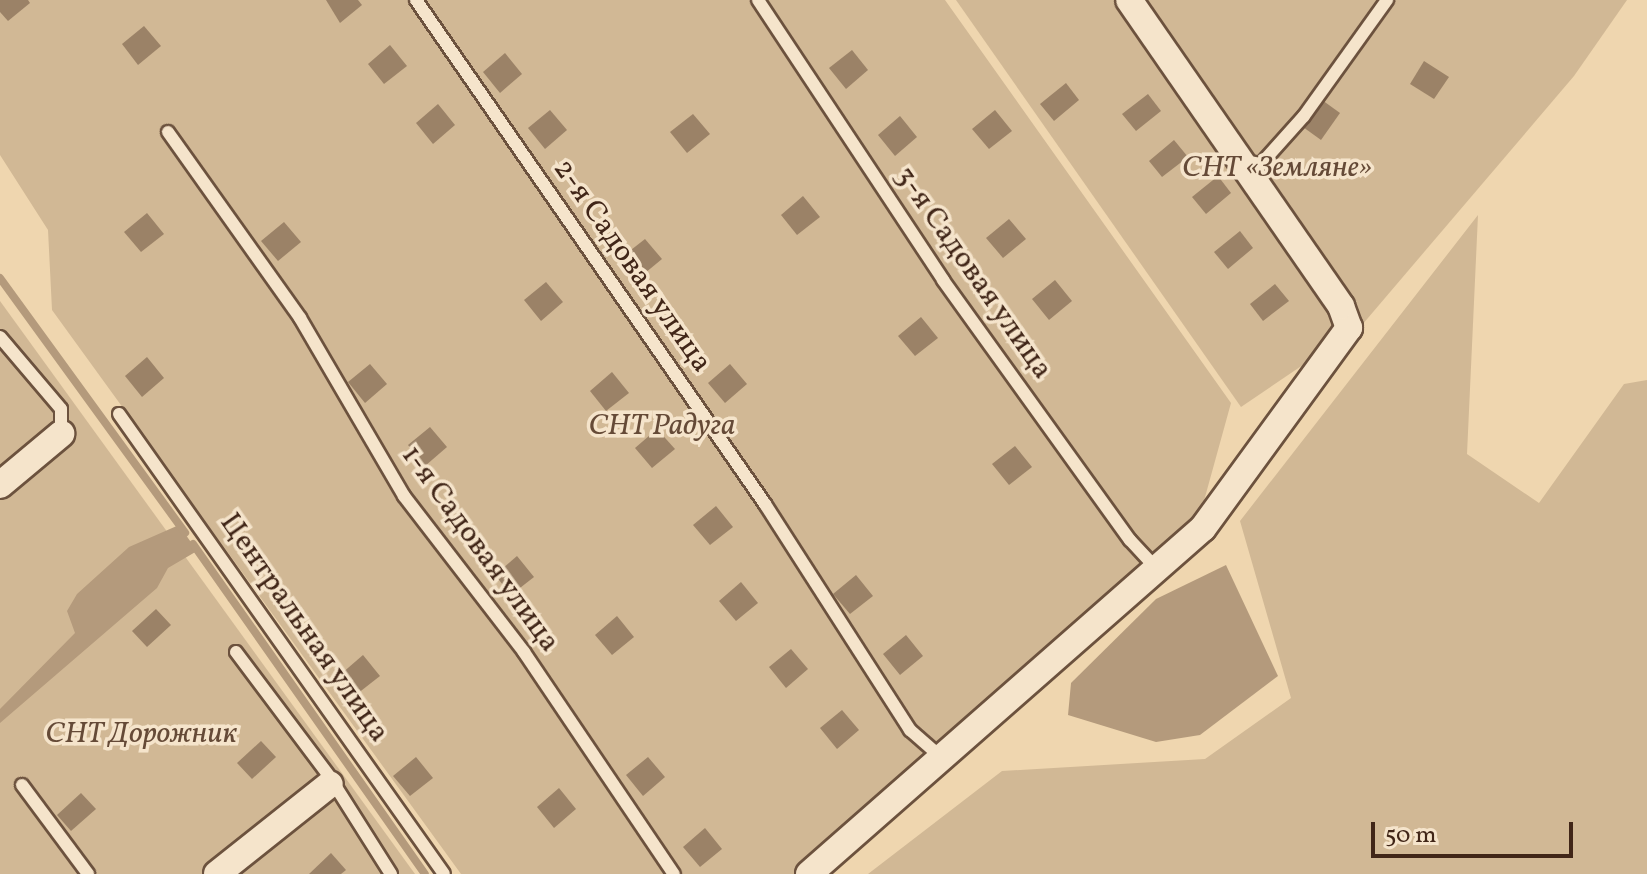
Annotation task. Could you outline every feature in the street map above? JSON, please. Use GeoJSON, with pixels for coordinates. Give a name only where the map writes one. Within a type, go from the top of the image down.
{"type":"FeatureCollection","features":[{"type":"Feature","properties":{"kind":"street"},"geometry":{"type":"LineString","coordinates":[[809,874],[1203,528],[1349,328],[1341,306],[1129,0]]}},
{"type":"Feature","properties":{"kind":"street"},"geometry":{"type":"LineString","coordinates":[[0,485],[61,434]]}},
{"type":"Feature","properties":{"kind":"street"},"geometry":{"type":"LineString","coordinates":[[217,874],[330,784]]}},
{"type":"Feature","properties":{"kind":"lane","name":"2-я Садовая улица"},"geometry":{"type":"LineString","coordinates":[[416,0],[765,504],[910,730],[941,757]]}},
{"type":"Feature","properties":{"kind":"lane","name":"3-я Садовая улица"},"geometry":{"type":"LineString","coordinates":[[758,0],[943,280],[1130,540],[1156,568]]}},
{"type":"Feature","properties":{"kind":"lane"},"geometry":{"type":"LineString","coordinates":[[1241,161],[1261,164],[1304,116],[1387,0]]}},
{"type":"Feature","properties":{"kind":"lane","name":"1-я Садовая улица"},"geometry":{"type":"LineString","coordinates":[[168,132],[300,318],[404,496],[524,652],[674,874]]}},
{"type":"Feature","properties":{"kind":"lane"},"geometry":{"type":"LineString","coordinates":[[0,337],[61,409],[61,434]]}},
{"type":"Feature","properties":{"kind":"lane","name":"Центральная улица"},"geometry":{"type":"LineString","coordinates":[[119,414],[444,874]]}},
{"type":"Feature","properties":{"kind":"lane"},"geometry":{"type":"LineString","coordinates":[[236,652],[329,776],[330,784],[391,874]]}},
{"type":"Feature","properties":{"kind":"lane"},"geometry":{"type":"LineString","coordinates":[[22,785],[88,874]]}},
{"type":"Feature","properties":{"kind":"green space","name":"СНТ Радуга"},"geometry":{"type":"Polygon","coordinates":[[[0,0],[945,0],[1231,403],[1199,519],[801,874],[461,874],[52,310],[48,230],[0,155],[0,0]]]}},
{"type":"Feature","properties":{"kind":"green space","name":"СНТ «Земляне»"},"geometry":{"type":"Polygon","coordinates":[[[956,0],[1627,0],[1574,76],[1362,325],[1241,407],[956,0]]]}},
{"type":"Feature","properties":{"kind":"green space"},"geometry":{"type":"Polygon","coordinates":[[[1478,215],[1467,454],[1539,503],[1624,384],[1647,380],[1647,874],[868,874],[1002,771],[1205,759],[1291,698],[1240,521],[1478,215]]]}},
{"type":"Feature","properties":{"kind":"green space","name":"СНТ Дорожник"},"geometry":{"type":"Polygon","coordinates":[[[0,301],[415,874],[0,874],[0,301]]]}},
{"type":"Feature","properties":{"kind":"shaded area"},"geometry":{"type":"Polygon","coordinates":[[[179,525],[197,551],[168,568],[157,588],[0,723],[0,709],[75,633],[67,611],[77,594],[129,547],[179,525]]]}},
{"type":"Feature","properties":{"kind":"shaded area"},"geometry":{"type":"Polygon","coordinates":[[[1226,565],[1278,676],[1200,735],[1156,742],[1068,715],[1071,683],[1156,599],[1226,565]]]}},
{"type":"Feature","properties":{"kind":"building"},"geometry":{"type":"Polygon","coordinates":[[[0,0],[28,0],[30,3],[8,21],[0,12],[0,0]]]}},
{"type":"Feature","properties":{"kind":"building"},"geometry":{"type":"Polygon","coordinates":[[[326,0],[358,0],[362,5],[340,23],[326,0]]]}},
{"type":"Feature","properties":{"kind":"building"},"geometry":{"type":"Polygon","coordinates":[[[144,26],[161,46],[138,65],[122,44],[144,26]]]}},
{"type":"Feature","properties":{"kind":"building"},"geometry":{"type":"Polygon","coordinates":[[[390,45],[407,66],[384,84],[368,64],[390,45]]]}},
{"type":"Feature","properties":{"kind":"building"},"geometry":{"type":"Polygon","coordinates":[[[852,50],[868,70],[846,89],[829,68],[852,50]]]}},
{"type":"Feature","properties":{"kind":"building"},"geometry":{"type":"Polygon","coordinates":[[[505,53],[522,74],[500,93],[483,72],[505,53]]]}},
{"type":"Feature","properties":{"kind":"building"},"geometry":{"type":"Polygon","coordinates":[[[1424,61],[1449,77],[1434,99],[1410,84],[1424,61]]]}},
{"type":"Feature","properties":{"kind":"building"},"geometry":{"type":"Polygon","coordinates":[[[1066,83],[1079,100],[1054,121],[1040,104],[1066,83]]]}},
{"type":"Feature","properties":{"kind":"building"},"geometry":{"type":"Polygon","coordinates":[[[1148,94],[1161,111],[1136,131],[1122,114],[1148,94]]]}},
{"type":"Feature","properties":{"kind":"building"},"geometry":{"type":"Polygon","coordinates":[[[1322,100],[1340,113],[1321,140],[1303,127],[1322,100]]]}},
{"type":"Feature","properties":{"kind":"building"},"geometry":{"type":"Polygon","coordinates":[[[438,104],[455,125],[433,144],[416,123],[438,104]]]}},
{"type":"Feature","properties":{"kind":"building"},"geometry":{"type":"Polygon","coordinates":[[[550,110],[567,130],[545,149],[528,128],[550,110]]]}},
{"type":"Feature","properties":{"kind":"building"},"geometry":{"type":"Polygon","coordinates":[[[995,110],[1012,131],[989,149],[972,129],[995,110]]]}},
{"type":"Feature","properties":{"kind":"building"},"geometry":{"type":"Polygon","coordinates":[[[693,114],[710,134],[687,153],[670,132],[693,114]]]}},
{"type":"Feature","properties":{"kind":"building"},"geometry":{"type":"Polygon","coordinates":[[[900,116],[917,137],[895,156],[878,135],[900,116]]]}},
{"type":"Feature","properties":{"kind":"building"},"geometry":{"type":"Polygon","coordinates":[[[1174,140],[1188,157],[1162,177],[1149,161],[1174,140]]]}},
{"type":"Feature","properties":{"kind":"building"},"geometry":{"type":"Polygon","coordinates":[[[1218,176],[1231,193],[1206,214],[1192,197],[1218,176]]]}},
{"type":"Feature","properties":{"kind":"building"},"geometry":{"type":"Polygon","coordinates":[[[803,196],[820,217],[797,235],[781,215],[803,196]]]}},
{"type":"Feature","properties":{"kind":"building"},"geometry":{"type":"Polygon","coordinates":[[[147,213],[164,234],[141,252],[124,232],[147,213]]]}},
{"type":"Feature","properties":{"kind":"building"},"geometry":{"type":"Polygon","coordinates":[[[1009,219],[1026,239],[1003,258],[986,238],[1009,219]]]}},
{"type":"Feature","properties":{"kind":"building"},"geometry":{"type":"Polygon","coordinates":[[[284,222],[301,242],[278,261],[261,241],[284,222]]]}},
{"type":"Feature","properties":{"kind":"building"},"geometry":{"type":"Polygon","coordinates":[[[1240,231],[1253,248],[1228,269],[1214,252],[1240,231]]]}},
{"type":"Feature","properties":{"kind":"building"},"geometry":{"type":"Polygon","coordinates":[[[645,239],[662,259],[639,278],[622,257],[645,239]]]}},
{"type":"Feature","properties":{"kind":"building"},"geometry":{"type":"Polygon","coordinates":[[[1055,280],[1072,301],[1049,320],[1032,299],[1055,280]]]}},
{"type":"Feature","properties":{"kind":"building"},"geometry":{"type":"Polygon","coordinates":[[[546,282],[563,302],[541,321],[524,300],[546,282]]]}},
{"type":"Feature","properties":{"kind":"building"},"geometry":{"type":"Polygon","coordinates":[[[1275,284],[1289,301],[1263,321],[1250,304],[1275,284]]]}},
{"type":"Feature","properties":{"kind":"building"},"geometry":{"type":"Polygon","coordinates":[[[921,317],[938,338],[915,356],[898,336],[921,317]]]}},
{"type":"Feature","properties":{"kind":"building"},"geometry":{"type":"Polygon","coordinates":[[[147,357],[164,378],[142,397],[125,376],[147,357]]]}},
{"type":"Feature","properties":{"kind":"building"},"geometry":{"type":"Polygon","coordinates":[[[370,364],[387,384],[365,403],[348,382],[370,364]]]}},
{"type":"Feature","properties":{"kind":"building"},"geometry":{"type":"Polygon","coordinates":[[[730,364],[747,384],[725,403],[708,383],[730,364]]]}},
{"type":"Feature","properties":{"kind":"building"},"geometry":{"type":"Polygon","coordinates":[[[612,372],[629,393],[606,411],[590,391],[612,372]]]}},
{"type":"Feature","properties":{"kind":"building"},"geometry":{"type":"Polygon","coordinates":[[[430,427],[447,447],[425,466],[408,445],[430,427]]]}},
{"type":"Feature","properties":{"kind":"building"},"geometry":{"type":"Polygon","coordinates":[[[657,429],[675,449],[652,468],[635,448],[657,429]]]}},
{"type":"Feature","properties":{"kind":"building"},"geometry":{"type":"Polygon","coordinates":[[[1015,446],[1032,467],[1009,485],[992,464],[1015,446]]]}},
{"type":"Feature","properties":{"kind":"building"},"geometry":{"type":"Polygon","coordinates":[[[716,506],[733,527],[710,545],[693,525],[716,506]]]}},
{"type":"Feature","properties":{"kind":"building"},"geometry":{"type":"Polygon","coordinates":[[[517,556],[534,577],[511,595],[495,575],[517,556]]]}},
{"type":"Feature","properties":{"kind":"building"},"geometry":{"type":"Polygon","coordinates":[[[856,575],[873,596],[850,614],[833,594],[856,575]]]}},
{"type":"Feature","properties":{"kind":"building"},"geometry":{"type":"Polygon","coordinates":[[[741,582],[758,603],[736,621],[719,601],[741,582]]]}},
{"type":"Feature","properties":{"kind":"building"},"geometry":{"type":"Polygon","coordinates":[[[156,609],[171,625],[147,647],[132,631],[156,609]]]}},
{"type":"Feature","properties":{"kind":"building"},"geometry":{"type":"Polygon","coordinates":[[[617,616],[634,637],[612,655],[595,635],[617,616]]]}},
{"type":"Feature","properties":{"kind":"building"},"geometry":{"type":"Polygon","coordinates":[[[906,635],[923,656],[900,675],[883,654],[906,635]]]}},
{"type":"Feature","properties":{"kind":"building"},"geometry":{"type":"Polygon","coordinates":[[[791,649],[808,669],[786,688],[769,667],[791,649]]]}},
{"type":"Feature","properties":{"kind":"building"},"geometry":{"type":"Polygon","coordinates":[[[363,655],[380,676],[357,694],[341,674],[363,655]]]}},
{"type":"Feature","properties":{"kind":"building"},"geometry":{"type":"Polygon","coordinates":[[[842,710],[859,730],[837,749],[820,728],[842,710]]]}},
{"type":"Feature","properties":{"kind":"building"},"geometry":{"type":"Polygon","coordinates":[[[261,741],[276,757],[252,779],[237,763],[261,741]]]}},
{"type":"Feature","properties":{"kind":"building"},"geometry":{"type":"Polygon","coordinates":[[[416,757],[433,778],[410,796],[393,776],[416,757]]]}},
{"type":"Feature","properties":{"kind":"building"},"geometry":{"type":"Polygon","coordinates":[[[648,757],[665,777],[643,796],[626,775],[648,757]]]}},
{"type":"Feature","properties":{"kind":"building"},"geometry":{"type":"Polygon","coordinates":[[[559,788],[576,809],[554,828],[537,807],[559,788]]]}},
{"type":"Feature","properties":{"kind":"building"},"geometry":{"type":"Polygon","coordinates":[[[81,793],[96,809],[71,831],[57,815],[81,793]]]}},
{"type":"Feature","properties":{"kind":"building"},"geometry":{"type":"Polygon","coordinates":[[[705,828],[722,849],[700,867],[683,847],[705,828]]]}},
{"type":"Feature","properties":{"kind":"building"},"geometry":{"type":"Polygon","coordinates":[[[331,853],[346,870],[341,874],[309,874],[331,853]]]}},
{"type":"Feature","properties":{"kind":"waterway"},"geometry":{"type":"LineString","coordinates":[[0,278],[185,533]]}},
{"type":"Feature","properties":{"kind":"waterway"},"geometry":{"type":"LineString","coordinates":[[193,544],[425,874]]}}]}
